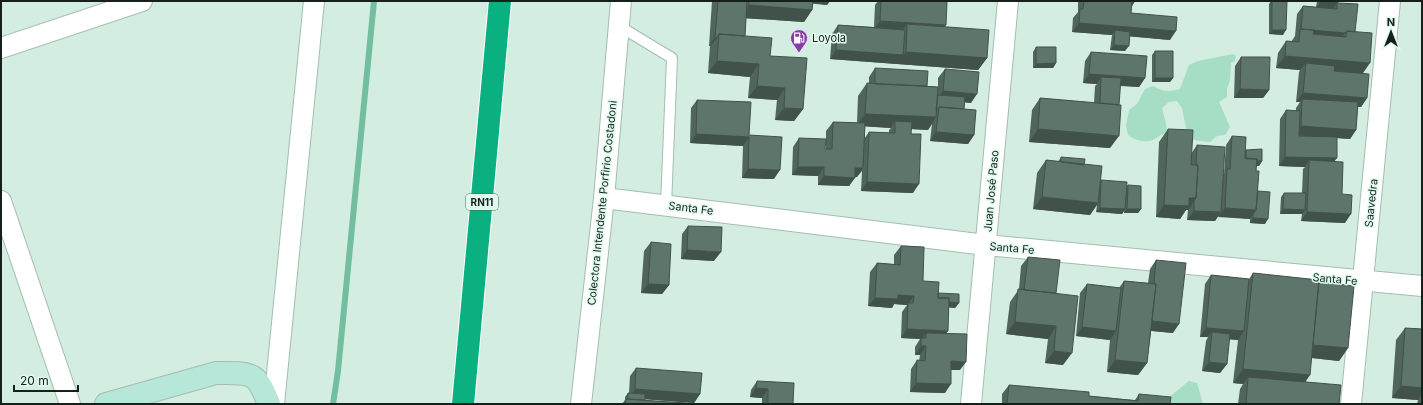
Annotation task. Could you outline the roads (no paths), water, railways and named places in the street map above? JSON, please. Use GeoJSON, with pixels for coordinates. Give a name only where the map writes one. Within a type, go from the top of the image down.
{"type":"FeatureCollection","features":[{"type":"Feature","properties":{"kind":"highway","name":"RN11"},"geometry":{"type":"LineString","coordinates":[[463,404],[500,1]]}},
{"type":"Feature","properties":{"kind":"street"},"geometry":{"type":"LineString","coordinates":[[1,48],[142,1]]}},
{"type":"Feature","properties":{"kind":"street"},"geometry":{"type":"LineString","coordinates":[[274,404],[314,1]]}},
{"type":"Feature","properties":{"kind":"street","name":"Colectora Intendente Porfirio Costadoni"},"geometry":{"type":"LineString","coordinates":[[581,404],[604,198],[621,1]]}},
{"type":"Feature","properties":{"kind":"street","name":"Juan José Paso"},"geometry":{"type":"LineString","coordinates":[[971,404],[1008,1]]}},
{"type":"Feature","properties":{"kind":"street","name":"Saavedra"},"geometry":{"type":"LineString","coordinates":[[1351,404],[1390,1]]}},
{"type":"Feature","properties":{"kind":"street","name":"Santa Fe"},"geometry":{"type":"LineString","coordinates":[[604,198],[986,245],[1422,286]]}},
{"type":"Feature","properties":{"kind":"street"},"geometry":{"type":"LineString","coordinates":[[1,201],[70,404]]}},
{"type":"Feature","properties":{"kind":"street"},"geometry":{"type":"LineString","coordinates":[[106,404],[216,372],[234,372],[254,378],[265,393],[269,404]]}},
{"type":"Feature","properties":{"kind":"lane"},"geometry":{"type":"LineString","coordinates":[[619,26],[672,58],[666,205]]}},
{"type":"Feature","properties":{"kind":"waterway"},"geometry":{"type":"LineString","coordinates":[[333,404],[338,371],[374,1]]}},
{"type":"Feature","properties":{"kind":"place","name":"Loyola"},"geometry":{"type":"Point","coordinates":[799,53]}}]}
